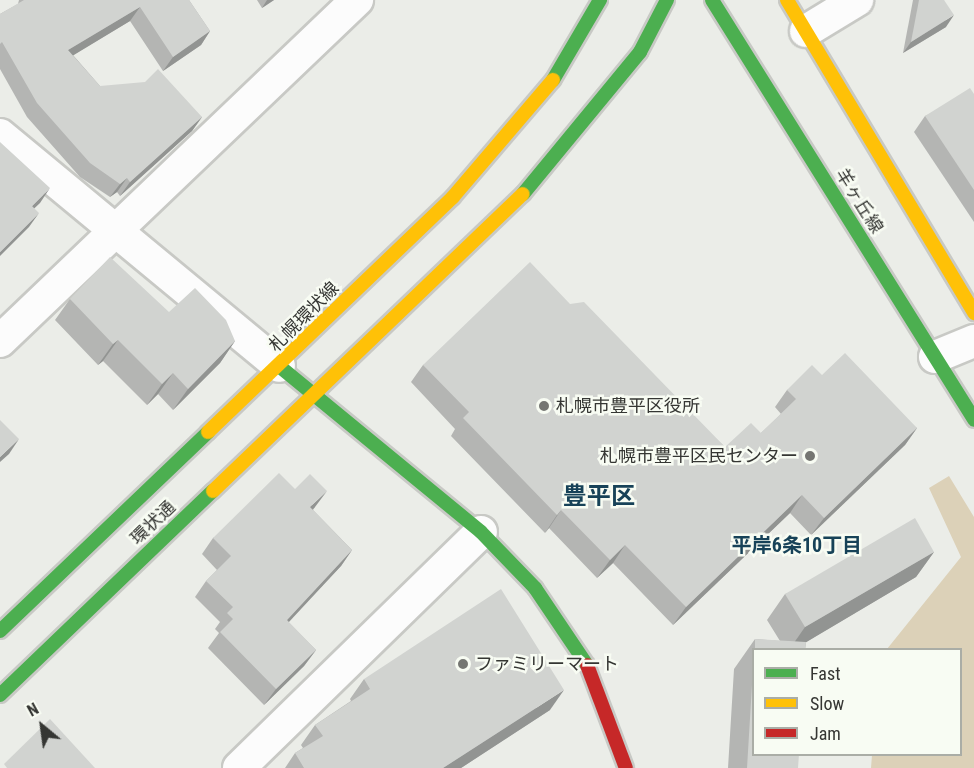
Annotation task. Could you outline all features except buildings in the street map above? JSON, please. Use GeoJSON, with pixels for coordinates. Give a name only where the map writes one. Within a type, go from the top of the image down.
{"type":"FeatureCollection","features":[{"type":"Feature","properties":{"kind":"main road","name":"札幌環状線"},"geometry":{"type":"LineString","coordinates":[[0,631],[279,366],[505,142],[552,81],[600,0]]}},
{"type":"Feature","properties":{"kind":"main road"},"geometry":{"type":"LineString","coordinates":[[314,394],[538,180],[639,52],[667,0]]}},
{"type":"Feature","properties":{"kind":"main road","name":"羊ヶ丘線"},"geometry":{"type":"LineString","coordinates":[[712,0],[974,420]]}},
{"type":"Feature","properties":{"kind":"main road"},"geometry":{"type":"LineString","coordinates":[[787,0],[974,314]]}},
{"type":"Feature","properties":{"kind":"main road"},"geometry":{"type":"LineString","coordinates":[[279,366],[481,532],[536,588],[582,652],[626,768]]}},
{"type":"Feature","properties":{"kind":"main road","name":"環状通"},"geometry":{"type":"LineString","coordinates":[[0,695],[314,394]]}},
{"type":"Feature","properties":{"kind":"street"},"geometry":{"type":"LineString","coordinates":[[0,341],[357,0]]}},
{"type":"Feature","properties":{"kind":"street"},"geometry":{"type":"LineString","coordinates":[[806,31],[857,0]]}},
{"type":"Feature","properties":{"kind":"street"},"geometry":{"type":"LineString","coordinates":[[0,135],[118,229],[279,366]]}},
{"type":"Feature","properties":{"kind":"street"},"geometry":{"type":"LineString","coordinates":[[935,357],[974,341]]}},
{"type":"Feature","properties":{"kind":"street"},"geometry":{"type":"LineString","coordinates":[[239,768],[481,532]]}},
{"type":"Feature","properties":{"kind":"shaded area"},"geometry":{"type":"Polygon","coordinates":[[[949,476],[974,517],[974,768],[871,768],[872,756],[962,756],[962,648],[888,648],[961,557],[929,488],[949,476]]]}},
{"type":"Feature","properties":{"kind":"traffic: fast"},"geometry":{"type":"LineString","coordinates":[[553,80],[600,0]]}},
{"type":"Feature","properties":{"kind":"traffic: fast"},"geometry":{"type":"LineString","coordinates":[[523,194],[640,52],[667,0]]}},
{"type":"Feature","properties":{"kind":"traffic: fast"},"geometry":{"type":"LineString","coordinates":[[712,0],[974,420]]}},
{"type":"Feature","properties":{"kind":"traffic: fast"},"geometry":{"type":"LineString","coordinates":[[279,366],[481,532],[535,588],[587,665]]}},
{"type":"Feature","properties":{"kind":"traffic: fast"},"geometry":{"type":"LineString","coordinates":[[0,631],[208,432]]}},
{"type":"Feature","properties":{"kind":"traffic: fast"},"geometry":{"type":"LineString","coordinates":[[0,695],[213,491]]}},
{"type":"Feature","properties":{"kind":"traffic: slow"},"geometry":{"type":"LineString","coordinates":[[787,0],[974,313]]}},
{"type":"Feature","properties":{"kind":"traffic: slow"},"geometry":{"type":"LineString","coordinates":[[208,432],[453,197],[553,80]]}},
{"type":"Feature","properties":{"kind":"traffic: slow"},"geometry":{"type":"LineString","coordinates":[[213,491],[523,194]]}},
{"type":"Feature","properties":{"kind":"traffic: jam"},"geometry":{"type":"LineString","coordinates":[[587,665],[626,768]]}},
{"type":"Feature","properties":{"kind":"place","name":"札幌市豊平区役所"},"geometry":{"type":"Point","coordinates":[544,406]}},
{"type":"Feature","properties":{"kind":"place","name":"札幌市豊平区民センター"},"geometry":{"type":"Point","coordinates":[810,456]}},
{"type":"Feature","properties":{"kind":"place","name":"ファミリーマート"},"geometry":{"type":"Point","coordinates":[463,664]}},
{"type":"Feature","properties":{"kind":"district","name":"豊平区"},"geometry":{"type":"Point","coordinates":[599,497]}},
{"type":"Feature","properties":{"kind":"district","name":"平岸6条10丁目"},"geometry":{"type":"Point","coordinates":[797,545]}}]}
